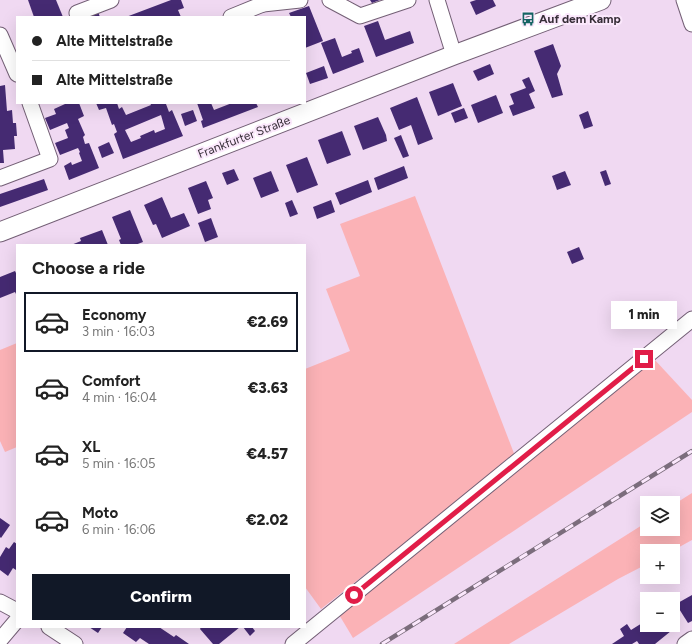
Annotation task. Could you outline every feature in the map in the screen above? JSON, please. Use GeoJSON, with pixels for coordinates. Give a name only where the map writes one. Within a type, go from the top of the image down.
{"type":"FeatureCollection","features":[{"type":"Feature","properties":{"kind":"main road","name":"Frankfurter Straße"},"geometry":{"type":"LineString","coordinates":[[0,232],[454,55],[601,0]]}},
{"type":"Feature","properties":{"kind":"street"},"geometry":{"type":"LineString","coordinates":[[76,10],[111,0]]}},
{"type":"Feature","properties":{"kind":"street"},"geometry":{"type":"LineString","coordinates":[[233,16],[262,2],[300,0]]}},
{"type":"Feature","properties":{"kind":"street"},"geometry":{"type":"LineString","coordinates":[[330,0],[360,16],[408,0]]}},
{"type":"Feature","properties":{"kind":"street"},"geometry":{"type":"LineString","coordinates":[[437,0],[454,55]]}},
{"type":"Feature","properties":{"kind":"street"},"geometry":{"type":"LineString","coordinates":[[684,0],[692,24]]}},
{"type":"Feature","properties":{"kind":"street"},"geometry":{"type":"LineString","coordinates":[[0,35],[16,72]]}},
{"type":"Feature","properties":{"kind":"street"},"geometry":{"type":"LineString","coordinates":[[0,178],[50,160],[30,104]]}},
{"type":"Feature","properties":{"kind":"street"},"geometry":{"type":"LineString","coordinates":[[293,644],[692,319]]}},
{"type":"Feature","properties":{"kind":"street"},"geometry":{"type":"LineString","coordinates":[[0,602],[16,610]]}},
{"type":"Feature","properties":{"kind":"street"},"geometry":{"type":"LineString","coordinates":[[0,640],[16,621]]}},
{"type":"Feature","properties":{"kind":"street"},"geometry":{"type":"LineString","coordinates":[[51,628],[75,644]]}},
{"type":"Feature","properties":{"kind":"street"},"geometry":{"type":"LineString","coordinates":[[685,644],[692,639]]}},
{"type":"Feature","properties":{"kind":"shaded area"},"geometry":{"type":"Polygon","coordinates":[[[415,196],[515,456],[321,609],[306,588],[306,369],[350,351],[326,289],[360,276],[340,224],[415,196]]]}},
{"type":"Feature","properties":{"kind":"shaded area"},"geometry":{"type":"Polygon","coordinates":[[[16,343],[16,447],[5,452],[0,441],[0,350],[16,343]]]}},
{"type":"Feature","properties":{"kind":"shaded area"},"geometry":{"type":"Polygon","coordinates":[[[654,359],[692,400],[692,412],[353,638],[338,613],[654,359]]]}},
{"type":"Feature","properties":{"kind":"shaded area"},"geometry":{"type":"Polygon","coordinates":[[[692,493],[692,540],[680,547],[680,544],[640,544],[640,568],[618,579],[509,644],[454,644],[640,526],[640,536],[680,536],[680,501],[692,493]]]}},
{"type":"Feature","properties":{"kind":"building"},"geometry":{"type":"Polygon","coordinates":[[[28,0],[56,0],[63,16],[34,16],[28,0]]]}},
{"type":"Feature","properties":{"kind":"building"},"geometry":{"type":"Polygon","coordinates":[[[171,0],[181,0],[184,8],[178,10],[181,16],[129,16],[171,0]]]}},
{"type":"Feature","properties":{"kind":"building"},"geometry":{"type":"Polygon","coordinates":[[[370,0],[380,0],[372,3],[370,0]]]}},
{"type":"Feature","properties":{"kind":"building"},"geometry":{"type":"Polygon","coordinates":[[[476,0],[493,0],[496,6],[476,15],[470,2],[476,0]]]}},
{"type":"Feature","properties":{"kind":"building"},"geometry":{"type":"Polygon","coordinates":[[[309,6],[323,41],[306,48],[306,16],[290,16],[289,13],[309,6]]]}},
{"type":"Feature","properties":{"kind":"building"},"geometry":{"type":"Polygon","coordinates":[[[98,12],[100,16],[88,16],[98,12]]]}},
{"type":"Feature","properties":{"kind":"building"},"geometry":{"type":"Polygon","coordinates":[[[378,21],[385,40],[410,31],[414,43],[376,57],[364,26],[378,21]]]}},
{"type":"Feature","properties":{"kind":"building"},"geometry":{"type":"Polygon","coordinates":[[[335,38],[342,57],[359,48],[364,62],[333,74],[321,43],[335,38]]]}},
{"type":"Feature","properties":{"kind":"building"},"geometry":{"type":"Polygon","coordinates":[[[553,44],[561,66],[557,74],[563,95],[552,98],[534,51],[553,44]]]}},
{"type":"Feature","properties":{"kind":"building"},"geometry":{"type":"Polygon","coordinates":[[[490,64],[494,74],[478,81],[473,71],[490,64]]]}},
{"type":"Feature","properties":{"kind":"building"},"geometry":{"type":"Polygon","coordinates":[[[324,66],[328,78],[310,84],[306,73],[324,66]]]}},
{"type":"Feature","properties":{"kind":"building"},"geometry":{"type":"Polygon","coordinates":[[[529,77],[535,91],[529,94],[535,108],[513,116],[509,106],[514,104],[510,94],[526,88],[522,80],[529,77]]]}},
{"type":"Feature","properties":{"kind":"building"},"geometry":{"type":"Polygon","coordinates":[[[453,83],[462,106],[438,116],[429,92],[453,83]]]}},
{"type":"Feature","properties":{"kind":"building"},"geometry":{"type":"Polygon","coordinates":[[[5,85],[7,111],[12,110],[13,123],[16,123],[17,136],[14,136],[15,149],[3,150],[4,163],[0,163],[0,86],[5,85]]]}},
{"type":"Feature","properties":{"kind":"building"},"geometry":{"type":"Polygon","coordinates":[[[496,95],[503,113],[478,123],[471,105],[496,95]]]}},
{"type":"Feature","properties":{"kind":"building"},"geometry":{"type":"Polygon","coordinates":[[[417,97],[433,139],[418,145],[411,125],[399,130],[390,108],[417,97]]]}},
{"type":"Feature","properties":{"kind":"building"},"geometry":{"type":"Polygon","coordinates":[[[65,104],[79,104],[84,116],[78,119],[85,135],[83,137],[85,144],[89,143],[99,168],[69,180],[64,166],[71,162],[72,165],[82,161],[78,148],[60,155],[55,143],[68,138],[65,130],[69,128],[67,123],[50,130],[45,118],[56,114],[54,109],[65,104]]]}},
{"type":"Feature","properties":{"kind":"building"},"geometry":{"type":"Polygon","coordinates":[[[96,104],[117,104],[119,109],[122,107],[126,115],[150,104],[166,104],[169,112],[172,110],[183,136],[123,159],[114,134],[117,132],[114,124],[112,125],[106,108],[99,110],[96,104]],[[161,115],[125,130],[131,142],[154,130],[155,133],[165,129],[161,115]]]}},
{"type":"Feature","properties":{"kind":"building"},"geometry":{"type":"Polygon","coordinates":[[[197,104],[211,104],[214,110],[229,104],[256,104],[258,107],[203,128],[201,121],[203,120],[197,104]]]}},
{"type":"Feature","properties":{"kind":"building"},"geometry":{"type":"Polygon","coordinates":[[[464,108],[468,118],[455,123],[451,113],[464,108]]]}},
{"type":"Feature","properties":{"kind":"building"},"geometry":{"type":"Polygon","coordinates":[[[193,110],[197,121],[185,126],[181,114],[193,110]]]}},
{"type":"Feature","properties":{"kind":"building"},"geometry":{"type":"Polygon","coordinates":[[[588,111],[593,126],[584,129],[579,115],[588,111]]]}},
{"type":"Feature","properties":{"kind":"building"},"geometry":{"type":"Polygon","coordinates":[[[378,117],[387,141],[363,150],[354,126],[378,117]]]}},
{"type":"Feature","properties":{"kind":"building"},"geometry":{"type":"Polygon","coordinates":[[[342,131],[351,155],[327,164],[318,140],[342,131]]]}},
{"type":"Feature","properties":{"kind":"building"},"geometry":{"type":"Polygon","coordinates":[[[401,135],[409,156],[403,158],[394,138],[401,135]]]}},
{"type":"Feature","properties":{"kind":"building"},"geometry":{"type":"Polygon","coordinates":[[[109,142],[114,153],[102,158],[98,147],[109,142]]]}},
{"type":"Feature","properties":{"kind":"building"},"geometry":{"type":"Polygon","coordinates":[[[307,157],[318,185],[297,193],[286,165],[307,157]]]}},
{"type":"Feature","properties":{"kind":"building"},"geometry":{"type":"Polygon","coordinates":[[[404,166],[408,178],[378,190],[374,178],[404,166]]]}},
{"type":"Feature","properties":{"kind":"building"},"geometry":{"type":"Polygon","coordinates":[[[234,169],[239,180],[227,185],[222,173],[234,169]]]}},
{"type":"Feature","properties":{"kind":"building"},"geometry":{"type":"Polygon","coordinates":[[[606,170],[611,184],[605,186],[600,172],[606,170]]]}},
{"type":"Feature","properties":{"kind":"building"},"geometry":{"type":"Polygon","coordinates":[[[271,171],[279,191],[261,198],[253,178],[271,171]]]}},
{"type":"Feature","properties":{"kind":"building"},"geometry":{"type":"Polygon","coordinates":[[[565,171],[571,185],[557,190],[552,176],[565,171]]]}},
{"type":"Feature","properties":{"kind":"building"},"geometry":{"type":"Polygon","coordinates":[[[44,179],[48,190],[0,207],[0,194],[44,179]]]}},
{"type":"Feature","properties":{"kind":"building"},"geometry":{"type":"Polygon","coordinates":[[[368,180],[372,192],[340,205],[335,193],[368,180]]]}},
{"type":"Feature","properties":{"kind":"building"},"geometry":{"type":"Polygon","coordinates":[[[206,181],[213,198],[208,200],[211,209],[198,214],[188,188],[206,181]]]}},
{"type":"Feature","properties":{"kind":"building"},"geometry":{"type":"Polygon","coordinates":[[[162,197],[171,218],[184,213],[190,226],[162,238],[156,224],[153,225],[144,205],[162,197]]]}},
{"type":"Feature","properties":{"kind":"building"},"geometry":{"type":"Polygon","coordinates":[[[292,200],[298,214],[290,217],[285,203],[292,200]]]}},
{"type":"Feature","properties":{"kind":"building"},"geometry":{"type":"Polygon","coordinates":[[[331,200],[335,212],[317,219],[313,207],[331,200]]]}},
{"type":"Feature","properties":{"kind":"building"},"geometry":{"type":"Polygon","coordinates":[[[130,210],[143,242],[138,244],[121,244],[119,240],[121,239],[112,217],[130,210]]]}},
{"type":"Feature","properties":{"kind":"building"},"geometry":{"type":"Polygon","coordinates":[[[211,218],[218,237],[205,242],[198,223],[211,218]]]}},
{"type":"Feature","properties":{"kind":"building"},"geometry":{"type":"Polygon","coordinates":[[[102,230],[108,244],[74,244],[81,241],[80,238],[102,230]]]}},
{"type":"Feature","properties":{"kind":"building"},"geometry":{"type":"Polygon","coordinates":[[[579,247],[584,259],[572,264],[567,252],[579,247]]]}},
{"type":"Feature","properties":{"kind":"building"},"geometry":{"type":"Polygon","coordinates":[[[15,271],[16,294],[15,292],[0,298],[0,277],[15,271]]]}},
{"type":"Feature","properties":{"kind":"building"},"geometry":{"type":"Polygon","coordinates":[[[0,518],[10,525],[1,538],[0,537],[0,518]]]}},
{"type":"Feature","properties":{"kind":"building"},"geometry":{"type":"Polygon","coordinates":[[[14,542],[16,543],[16,570],[13,568],[8,576],[0,570],[0,557],[6,547],[9,549],[14,542]]]}},
{"type":"Feature","properties":{"kind":"building"},"geometry":{"type":"Polygon","coordinates":[[[692,595],[692,621],[688,623],[680,610],[680,602],[692,595]]]}},
{"type":"Feature","properties":{"kind":"building"},"geometry":{"type":"Polygon","coordinates":[[[627,624],[631,630],[640,624],[640,632],[670,632],[655,644],[639,644],[637,641],[632,644],[612,644],[624,636],[620,629],[627,624]]]}},
{"type":"Feature","properties":{"kind":"building"},"geometry":{"type":"Polygon","coordinates":[[[90,628],[101,628],[98,633],[90,628]]]}},
{"type":"Feature","properties":{"kind":"building"},"geometry":{"type":"Polygon","coordinates":[[[126,628],[160,628],[174,637],[176,635],[189,644],[149,644],[140,638],[136,642],[123,633],[126,628]]]}},
{"type":"Feature","properties":{"kind":"building"},"geometry":{"type":"Polygon","coordinates":[[[239,628],[219,644],[213,644],[200,629],[239,628]]]}},
{"type":"Feature","properties":{"kind":"building"},"geometry":{"type":"Polygon","coordinates":[[[244,628],[253,628],[255,631],[250,636],[244,628]]]}},
{"type":"Feature","properties":{"kind":"railway"},"geometry":{"type":"LineString","coordinates":[[382,644],[692,451]]}},
{"type":"Feature","properties":{"kind":"place","name":"Auf dem Kamp"},"geometry":{"type":"Point","coordinates":[528,19]}},
{"type":"Feature","properties":{"kind":"route"},"geometry":{"type":"LineString","coordinates":[[354,595],[644,359]]}}]}
